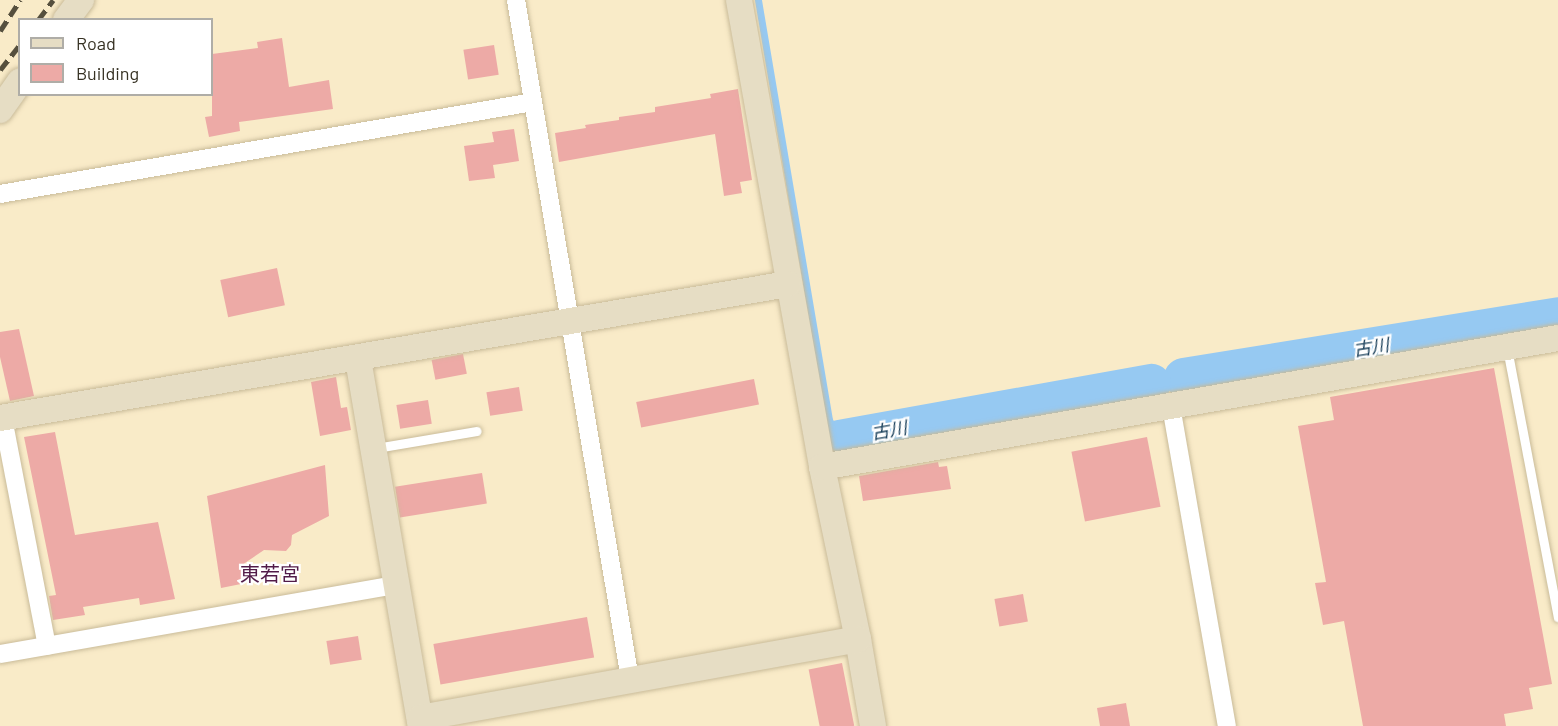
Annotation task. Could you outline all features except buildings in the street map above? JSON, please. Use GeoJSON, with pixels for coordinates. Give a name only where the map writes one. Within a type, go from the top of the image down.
{"type":"FeatureCollection","features":[{"type":"Feature","properties":{"kind":"street"},"geometry":{"type":"LineString","coordinates":[[68,18],[81,0]]}},
{"type":"Feature","properties":{"kind":"street"},"geometry":{"type":"LineString","coordinates":[[516,0],[630,679]]}},
{"type":"Feature","properties":{"kind":"street"},"geometry":{"type":"LineString","coordinates":[[739,0],[788,284],[873,726]]}},
{"type":"Feature","properties":{"kind":"street"},"geometry":{"type":"LineString","coordinates":[[0,110],[18,84]]}},
{"type":"Feature","properties":{"kind":"street"},"geometry":{"type":"LineString","coordinates":[[0,194],[533,102]]}},
{"type":"Feature","properties":{"kind":"street"},"geometry":{"type":"LineString","coordinates":[[47,646],[2,418],[570,323],[788,284]]}},
{"type":"Feature","properties":{"kind":"street"},"geometry":{"type":"LineString","coordinates":[[822,467],[1558,338]]}},
{"type":"Feature","properties":{"kind":"street"},"geometry":{"type":"LineString","coordinates":[[358,359],[421,722],[630,679],[858,639]]}},
{"type":"Feature","properties":{"kind":"street"},"geometry":{"type":"LineString","coordinates":[[1171,406],[1227,726]]}},
{"type":"Feature","properties":{"kind":"street"},"geometry":{"type":"LineString","coordinates":[[0,654],[397,585]]}},
{"type":"Feature","properties":{"kind":"lane"},"geometry":{"type":"LineString","coordinates":[[1507,347],[1558,617]]}},
{"type":"Feature","properties":{"kind":"lane"},"geometry":{"type":"LineString","coordinates":[[374,448],[477,431]]}},
{"type":"Feature","properties":{"kind":"waterway"},"geometry":{"type":"LineString","coordinates":[[758,0],[829,420],[839,439]]}},
{"type":"Feature","properties":{"kind":"waterway","name":"古川"},"geometry":{"type":"LineString","coordinates":[[1183,377],[1558,316]]}},
{"type":"Feature","properties":{"kind":"waterway","name":"古川"},"geometry":{"type":"LineString","coordinates":[[839,439],[1151,383]]}},
{"type":"Feature","properties":{"kind":"railway"},"geometry":{"type":"LineString","coordinates":[[0,31],[20,0]]}},
{"type":"Feature","properties":{"kind":"railway"},"geometry":{"type":"LineString","coordinates":[[40,18],[53,0]]}},
{"type":"Feature","properties":{"kind":"railway"},"geometry":{"type":"LineString","coordinates":[[0,70],[18,47]]}},
{"type":"Feature","properties":{"kind":"district","name":"東若宮"},"geometry":{"type":"Point","coordinates":[270,573]}}]}
